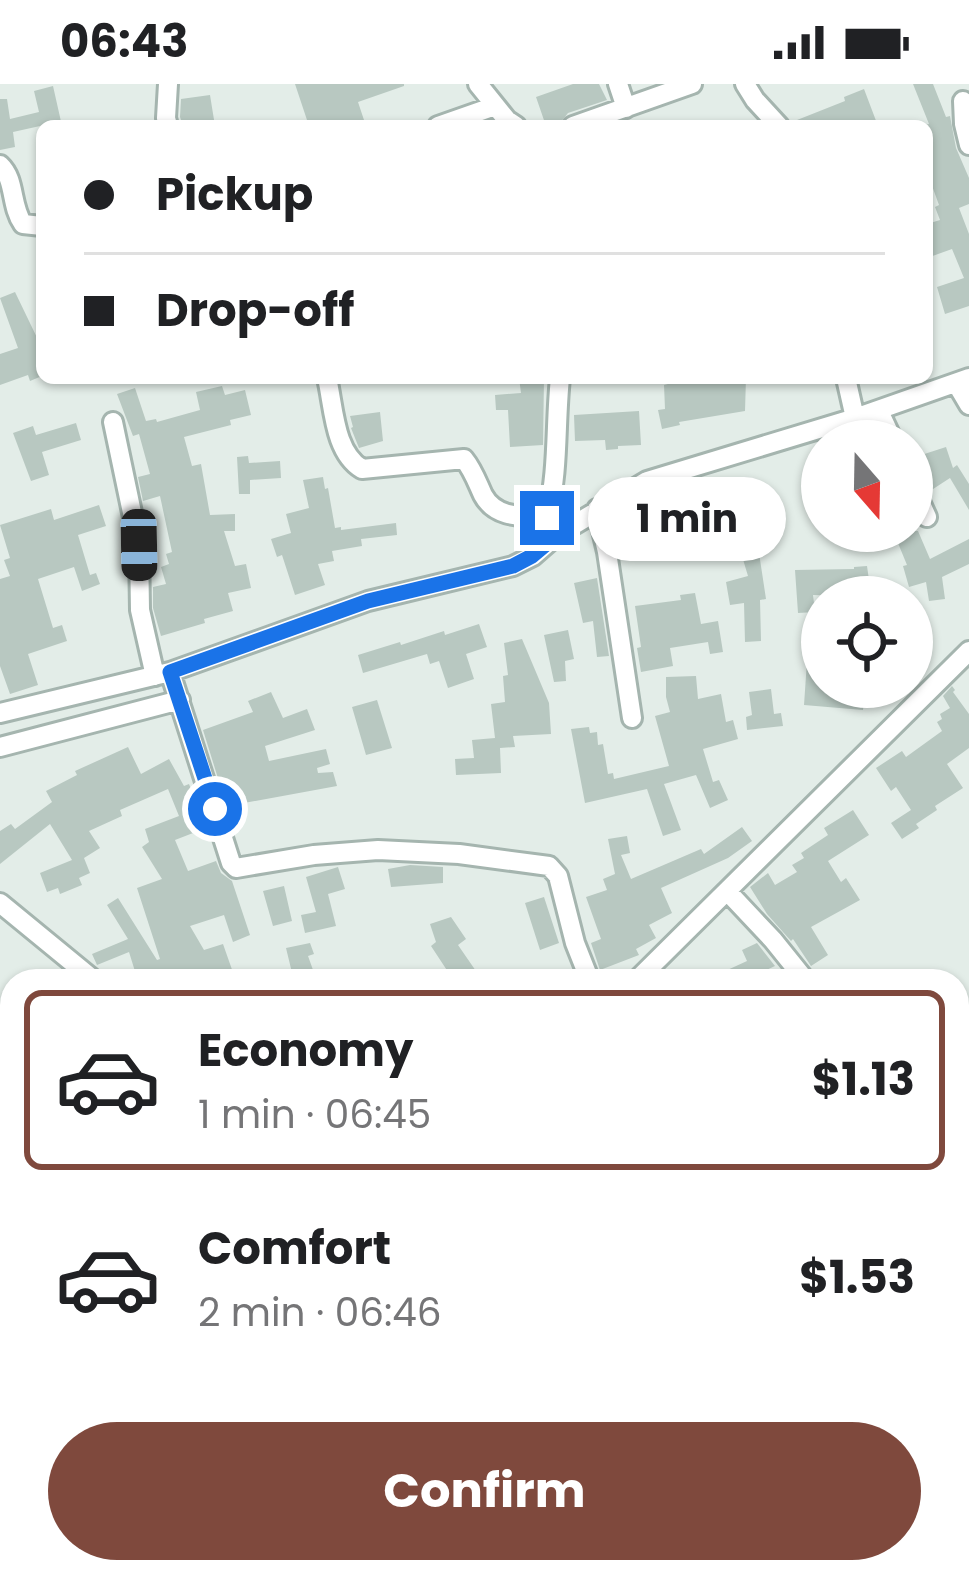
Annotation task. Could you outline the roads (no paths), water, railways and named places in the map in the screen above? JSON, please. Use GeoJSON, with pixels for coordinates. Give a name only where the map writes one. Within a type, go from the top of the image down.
{"type":"FeatureCollection","features":[{"type":"Feature","properties":{"kind":"street"},"geometry":{"type":"LineString","coordinates":[[167,120],[168,84]]}},
{"type":"Feature","properties":{"kind":"street"},"geometry":{"type":"LineString","coordinates":[[478,84],[510,120]]}},
{"type":"Feature","properties":{"kind":"street"},"geometry":{"type":"LineString","coordinates":[[618,84],[626,108]]}},
{"type":"Feature","properties":{"kind":"street"},"geometry":{"type":"LineString","coordinates":[[591,120],[692,84]]}},
{"type":"Feature","properties":{"kind":"street"},"geometry":{"type":"LineString","coordinates":[[745,84],[773,120]]}},
{"type":"Feature","properties":{"kind":"street"},"geometry":{"type":"LineString","coordinates":[[963,101],[969,145]]}},
{"type":"Feature","properties":{"kind":"street"},"geometry":{"type":"LineString","coordinates":[[455,120],[495,106]]}},
{"type":"Feature","properties":{"kind":"street"},"geometry":{"type":"LineString","coordinates":[[0,165],[9,175],[15,212],[22,224],[36,225]]}},
{"type":"Feature","properties":{"kind":"street"},"geometry":{"type":"LineString","coordinates":[[328,384],[340,441],[350,462],[362,469],[464,459],[487,502],[500,512],[552,526],[673,471],[879,411],[963,381],[969,406]]}},
{"type":"Feature","properties":{"kind":"street"},"geometry":{"type":"LineString","coordinates":[[0,713],[162,674],[368,601],[513,566],[532,556],[552,526],[559,384]]}},
{"type":"Feature","properties":{"kind":"street"},"geometry":{"type":"LineString","coordinates":[[847,384],[855,418]]}},
{"type":"Feature","properties":{"kind":"street"},"geometry":{"type":"LineString","coordinates":[[879,411],[883,420]]}},
{"type":"Feature","properties":{"kind":"street"},"geometry":{"type":"LineString","coordinates":[[113,422],[139,545],[140,610],[162,674],[180,700],[231,863],[236,868],[378,850],[549,866],[558,876],[585,969]]}},
{"type":"Feature","properties":{"kind":"street"},"geometry":{"type":"LineString","coordinates":[[597,509],[632,718]]}},
{"type":"Feature","properties":{"kind":"street"},"geometry":{"type":"LineString","coordinates":[[648,969],[969,650]]}},
{"type":"Feature","properties":{"kind":"street"},"geometry":{"type":"LineString","coordinates":[[0,746],[180,700]]}},
{"type":"Feature","properties":{"kind":"street"},"geometry":{"type":"LineString","coordinates":[[727,891],[796,969]]}},
{"type":"Feature","properties":{"kind":"street"},"geometry":{"type":"LineString","coordinates":[[0,903],[80,969]]}}]}
